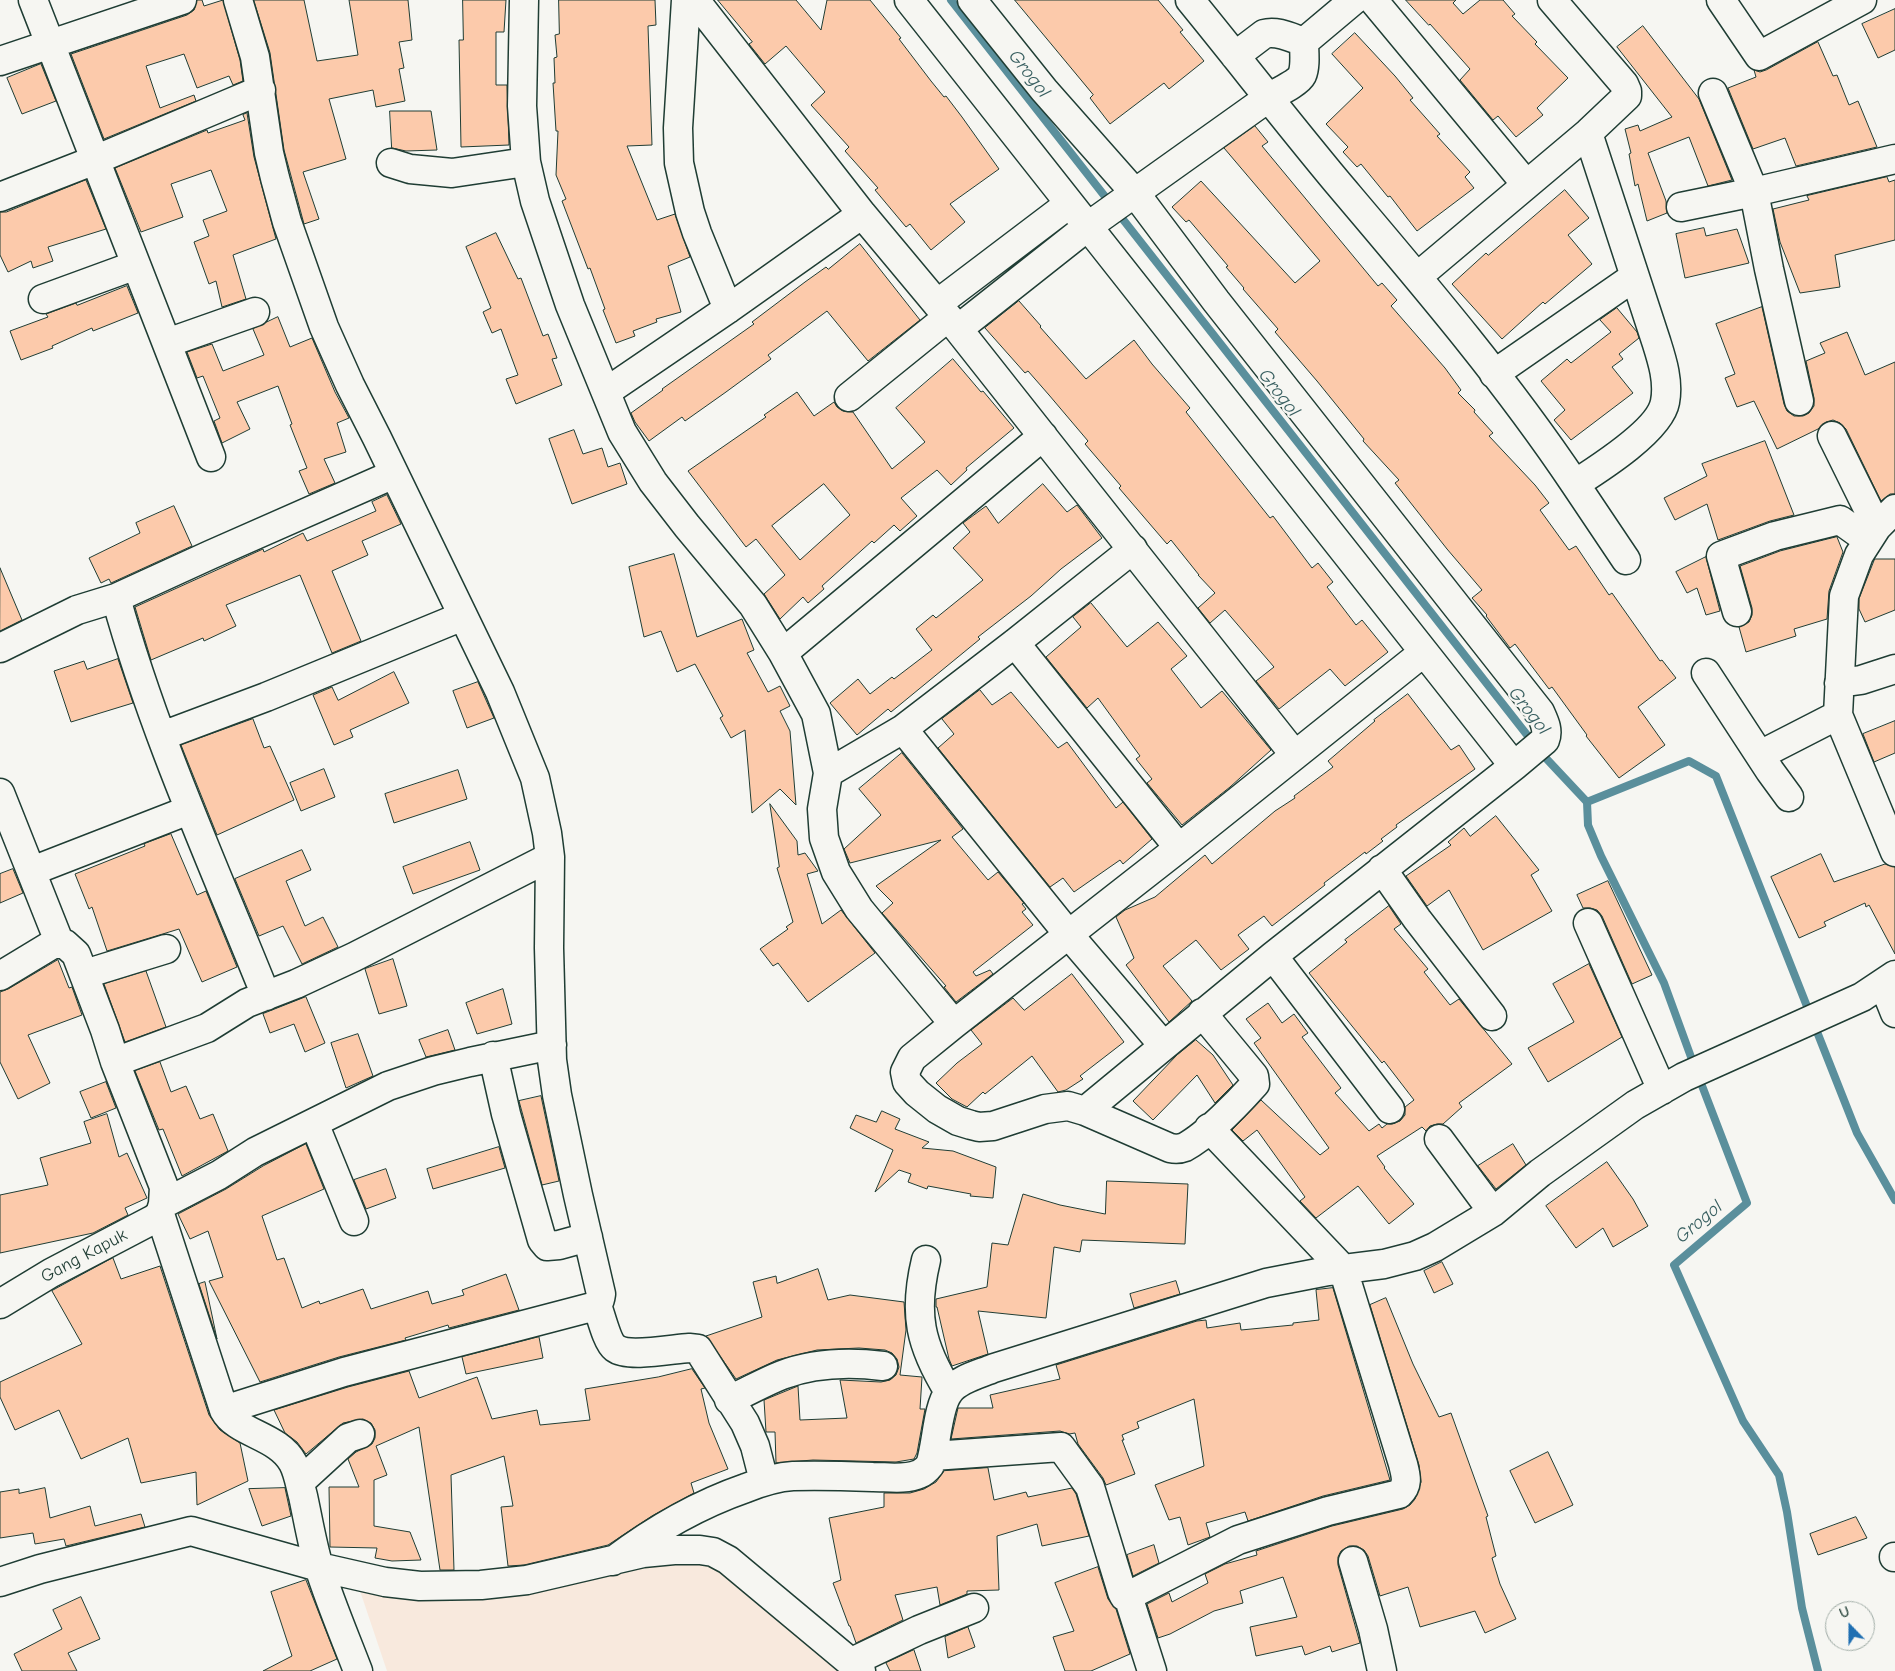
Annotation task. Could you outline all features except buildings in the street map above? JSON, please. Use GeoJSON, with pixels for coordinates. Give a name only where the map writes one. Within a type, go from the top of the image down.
{"type":"FeatureCollection","features":[{"type":"Feature","properties":{"kind":"street"},"geometry":{"type":"LineString","coordinates":[[33,0],[211,457]]}},
{"type":"Feature","properties":{"kind":"street"},"geometry":{"type":"LineString","coordinates":[[0,61],[182,0]]}},
{"type":"Feature","properties":{"kind":"street"},"geometry":{"type":"LineString","coordinates":[[224,1410],[344,1372],[597,1305],[600,1301],[601,1288],[588,1237],[552,1060],[549,948],[550,857],[547,833],[535,778],[500,692],[337,358],[306,276],[275,178],[269,153],[255,57],[238,0]]}},
{"type":"Feature","properties":{"kind":"street"},"geometry":{"type":"LineString","coordinates":[[524,0],[522,106],[526,162],[535,201],[570,305],[622,432],[653,482],[714,560],[753,605],[784,653],[816,714],[828,773],[822,809],[822,822],[828,853],[836,872],[859,909],[954,1024]]}},
{"type":"Feature","properties":{"kind":"street"},"geometry":{"type":"LineString","coordinates":[[686,0],[678,128],[679,163],[690,212],[697,233],[728,309]]}},
{"type":"Feature","properties":{"kind":"street"},"geometry":{"type":"LineString","coordinates":[[695,0],[862,214],[948,317],[1294,754]]}},
{"type":"Feature","properties":{"kind":"street"},"geometry":{"type":"LineString","coordinates":[[909,0],[1069,204],[1091,224],[1424,652],[1530,754]]}},
{"type":"Feature","properties":{"kind":"street"},"geometry":{"type":"LineString","coordinates":[[972,0],[1132,195],[1540,712],[1547,736],[1530,754],[1273,956],[1085,1111]]}},
{"type":"Feature","properties":{"kind":"street"},"geometry":{"type":"LineString","coordinates":[[1190,0],[1268,98],[1417,276],[1494,374],[1576,484],[1626,560]]}},
{"type":"Feature","properties":{"kind":"street"},"geometry":{"type":"LineString","coordinates":[[948,317],[1091,224],[1268,98],[1298,80],[1302,74],[1304,42],[1354,0]]}},
{"type":"Feature","properties":{"kind":"street"},"geometry":{"type":"LineString","coordinates":[[1372,0],[1526,184]]}},
{"type":"Feature","properties":{"kind":"street"},"geometry":{"type":"LineString","coordinates":[[1417,276],[1588,133],[1625,100],[1627,96],[1624,84],[1552,0]]}},
{"type":"Feature","properties":{"kind":"street"},"geometry":{"type":"LineString","coordinates":[[1721,0],[1759,56],[1862,0]]}},
{"type":"Feature","properties":{"kind":"street"},"geometry":{"type":"LineString","coordinates":[[1235,56],[1269,32],[1275,32],[1304,42]]}},
{"type":"Feature","properties":{"kind":"street"},"geometry":{"type":"LineString","coordinates":[[0,197],[95,160],[261,90]]}},
{"type":"Feature","properties":{"kind":"street"},"geometry":{"type":"LineString","coordinates":[[1713,93],[1754,192],[1768,269],[1799,401]]}},
{"type":"Feature","properties":{"kind":"street"},"geometry":{"type":"LineString","coordinates":[[1576,484],[1612,459],[1654,424],[1662,414],[1666,401],[1664,368],[1588,133]]}},
{"type":"Feature","properties":{"kind":"street"},"geometry":{"type":"LineString","coordinates":[[1681,207],[1895,159]]}},
{"type":"Feature","properties":{"kind":"street"},"geometry":{"type":"LineString","coordinates":[[391,163],[410,169],[452,173],[526,162]]}},
{"type":"Feature","properties":{"kind":"street"},"geometry":{"type":"LineString","coordinates":[[849,397],[948,317],[1069,204]]}},
{"type":"Feature","properties":{"kind":"street"},"geometry":{"type":"LineString","coordinates":[[606,392],[728,309],[862,214]]}},
{"type":"Feature","properties":{"kind":"street"},"geometry":{"type":"LineString","coordinates":[[44,299],[136,265]]}},
{"type":"Feature","properties":{"kind":"street"},"geometry":{"type":"LineString","coordinates":[[1494,374],[1634,277]]}},
{"type":"Feature","properties":{"kind":"street"},"geometry":{"type":"LineString","coordinates":[[167,343],[255,312]]}},
{"type":"Feature","properties":{"kind":"street"},"geometry":{"type":"LineString","coordinates":[[784,653],[1043,436]]}},
{"type":"Feature","properties":{"kind":"street"},"geometry":{"type":"LineString","coordinates":[[1832,436],[1880,525]]}},
{"type":"Feature","properties":{"kind":"street"},"geometry":{"type":"LineString","coordinates":[[0,648],[77,610],[116,598],[394,474]]}},
{"type":"Feature","properties":{"kind":"street"},"geometry":{"type":"LineString","coordinates":[[1737,612],[1721,556],[1775,536],[1840,520],[1880,525]]}},
{"type":"Feature","properties":{"kind":"street"},"geometry":{"type":"LineString","coordinates":[[1880,525],[1859,555],[1844,596],[1838,714],[1893,843]]}},
{"type":"Feature","properties":{"kind":"street"},"geometry":{"type":"LineString","coordinates":[[828,773],[903,729],[1015,643],[1132,549]]}},
{"type":"Feature","properties":{"kind":"street"},"geometry":{"type":"LineString","coordinates":[[116,598],[126,633],[162,736],[266,996]]}},
{"type":"Feature","properties":{"kind":"street"},"geometry":{"type":"LineString","coordinates":[[162,736],[266,697],[463,616]]}},
{"type":"Feature","properties":{"kind":"street"},"geometry":{"type":"LineString","coordinates":[[1015,643],[1179,848]]}},
{"type":"Feature","properties":{"kind":"street"},"geometry":{"type":"LineString","coordinates":[[1202,1013],[1254,1076],[1256,1081],[1254,1086],[1209,1128],[1186,1146],[1174,1149],[1085,1111],[1068,1106],[1054,1106],[992,1126],[979,1127],[958,1121],[937,1109],[907,1082],[905,1072],[912,1058],[1424,652]]}},
{"type":"Feature","properties":{"kind":"street"},"geometry":{"type":"LineString","coordinates":[[1839,683],[1861,680],[1895,669]]}},
{"type":"Feature","properties":{"kind":"street"},"geometry":{"type":"LineString","coordinates":[[1706,673],[1789,797]]}},
{"type":"Feature","properties":{"kind":"street"},"geometry":{"type":"LineString","coordinates":[[1760,755],[1838,714]]}},
{"type":"Feature","properties":{"kind":"street"},"geometry":{"type":"LineString","coordinates":[[903,729],[1069,935],[1163,1045]]}},
{"type":"Feature","properties":{"kind":"street"},"geometry":{"type":"LineString","coordinates":[[0,793],[60,944]]}},
{"type":"Feature","properties":{"kind":"street"},"geometry":{"type":"LineString","coordinates":[[32,871],[190,810]]}},
{"type":"Feature","properties":{"kind":"street"},"geometry":{"type":"LineString","coordinates":[[115,1062],[207,1028],[247,1003],[296,984],[354,957],[550,857]]}},
{"type":"Feature","properties":{"kind":"street"},"geometry":{"type":"LineString","coordinates":[[1382,869],[1417,919],[1492,1016]]}},
{"type":"Feature","properties":{"kind":"street"},"geometry":{"type":"LineString","coordinates":[[1588,923],[1673,1083]]}},
{"type":"Feature","properties":{"kind":"street"},"geometry":{"type":"LineString","coordinates":[[0,976],[46,947],[65,944],[73,950],[85,974],[115,1062],[162,1181],[164,1196],[162,1209],[224,1410],[228,1417],[235,1422],[262,1436],[287,1454],[293,1463],[300,1482],[319,1567],[358,1671]]}},
{"type":"Feature","properties":{"kind":"street"},"geometry":{"type":"LineString","coordinates":[[85,974],[166,949]]}},
{"type":"Feature","properties":{"kind":"street"},"geometry":{"type":"LineString","coordinates":[[1273,956],[1390,1109]]}},
{"type":"Feature","properties":{"kind":"street"},"geometry":{"type":"LineString","coordinates":[[613,1561],[649,1534],[687,1512],[764,1481],[785,1476],[890,1478],[910,1476],[925,1471],[933,1456],[941,1414],[949,1392],[967,1379],[994,1368],[1203,1302],[1286,1278],[1384,1264],[1415,1256],[1454,1238],[1493,1212],[1572,1149],[1636,1105],[1673,1083],[1862,997],[1889,979],[1895,1012]]}},
{"type":"Feature","properties":{"kind":"street","name":"Gang Kapuk"},"geometry":{"type":"LineString","coordinates":[[0,1304],[51,1273],[154,1219],[162,1209],[255,1152],[388,1086],[433,1071],[493,1056],[552,1045]]}},
{"type":"Feature","properties":{"kind":"street"},"geometry":{"type":"LineString","coordinates":[[493,1056],[506,1114],[542,1240],[547,1246],[559,1245],[588,1237]]}},
{"type":"Feature","properties":{"kind":"street"},"geometry":{"type":"LineString","coordinates":[[314,1123],[354,1222]]}},
{"type":"Feature","properties":{"kind":"street"},"geometry":{"type":"LineString","coordinates":[[933,1456],[1061,1447],[1090,1486],[1124,1596],[1133,1595],[1186,1565],[1238,1540],[1328,1511],[1399,1494],[1405,1488],[1407,1481],[1403,1464],[1343,1269],[1209,1128]]}},
{"type":"Feature","properties":{"kind":"street"},"geometry":{"type":"LineString","coordinates":[[1439,1139],[1493,1212]]}},
{"type":"Feature","properties":{"kind":"street"},"geometry":{"type":"LineString","coordinates":[[926,1260],[919,1295],[920,1322],[924,1340],[936,1370],[949,1392]]}},
{"type":"Feature","properties":{"kind":"street"},"geometry":{"type":"LineString","coordinates":[[597,1305],[615,1348],[626,1353],[698,1349],[749,1432],[755,1446],[764,1481]]}},
{"type":"Feature","properties":{"kind":"street"},"geometry":{"type":"LineString","coordinates":[[729,1400],[783,1375],[806,1369],[858,1362],[883,1366]]}},
{"type":"Feature","properties":{"kind":"street"},"geometry":{"type":"LineString","coordinates":[[300,1482],[348,1438],[360,1434]]}},
{"type":"Feature","properties":{"kind":"street"},"geometry":{"type":"LineString","coordinates":[[0,1582],[40,1569],[191,1531],[319,1567],[385,1582],[445,1586],[481,1585],[527,1580],[643,1553],[700,1550],[713,1552],[745,1572],[857,1667],[919,1630],[974,1608]]}},
{"type":"Feature","properties":{"kind":"street"},"geometry":{"type":"LineString","coordinates":[[1353,1561],[1373,1629],[1382,1671]]}},
{"type":"Feature","properties":{"kind":"street"},"geometry":{"type":"LineString","coordinates":[[1128,1596],[1152,1671]]}},
{"type":"Feature","properties":{"kind":"shaded area"},"geometry":{"type":"Polygon","coordinates":[[[712,1542],[863,1671],[387,1671],[354,1573],[488,1574],[712,1542]]]}},
{"type":"Feature","properties":{"kind":"waterway","name":"Grogol"},"geometry":{"type":"LineString","coordinates":[[951,0],[1542,754],[1587,802],[1689,761],[1716,776],[1857,1133],[1895,1200]]}},
{"type":"Feature","properties":{"kind":"waterway","name":"Grogol"},"geometry":{"type":"LineString","coordinates":[[1587,802],[1588,825],[1601,856],[1664,983],[1747,1203],[1674,1265],[1743,1421],[1779,1475],[1787,1512],[1802,1608],[1818,1671]]}}]}
